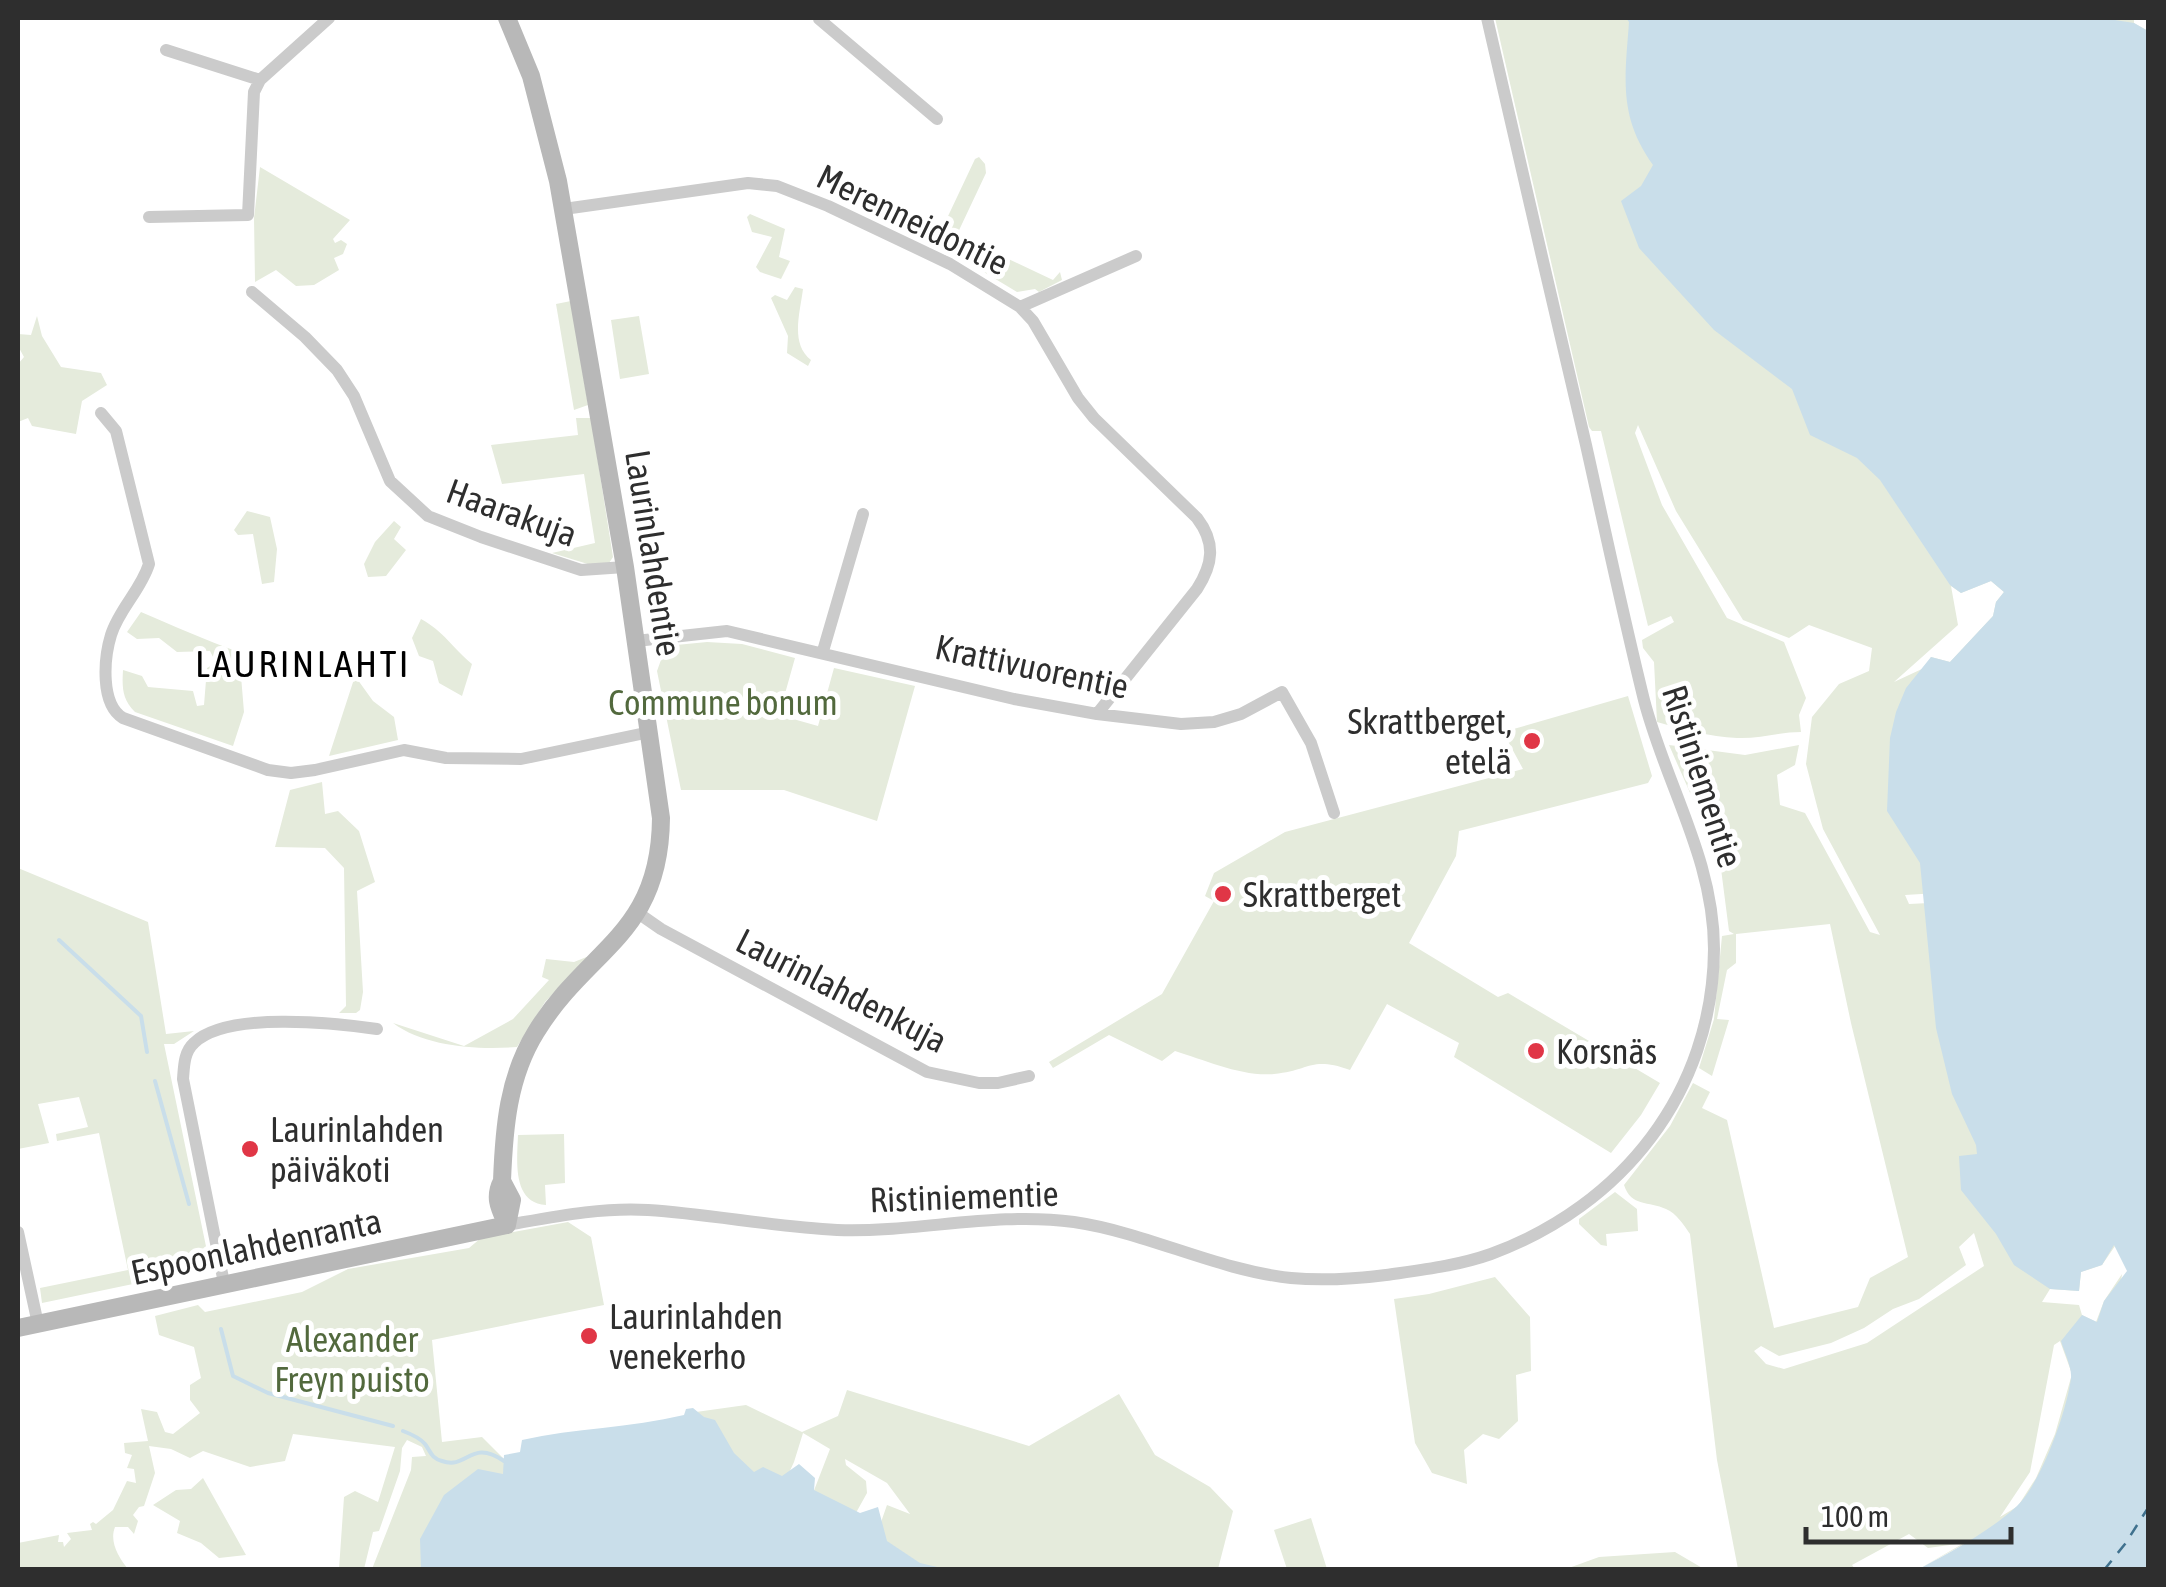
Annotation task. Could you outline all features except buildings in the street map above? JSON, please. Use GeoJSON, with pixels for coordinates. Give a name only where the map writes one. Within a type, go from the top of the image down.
{"type":"FeatureCollection","features":[{"type":"Feature","properties":{"kind":"street"},"geometry":{"type":"LineString","coordinates":[[149,216],[248,215],[252,107],[260,80],[329,18]]}},
{"type":"Feature","properties":{"kind":"street","name":"Laurinlahdentie"},"geometry":{"type":"LineString","coordinates":[[507,18],[532,76],[564,209],[636,641],[661,830],[653,878],[638,913],[615,944],[552,1008],[523,1055],[508,1104],[502,1181],[512,1200],[507,1225]]}},
{"type":"Feature","properties":{"kind":"street"},"geometry":{"type":"LineString","coordinates":[[818,18],[937,119]]}},
{"type":"Feature","properties":{"kind":"street","name":"Ristiniementie"},"geometry":{"type":"LineString","coordinates":[[507,1225],[573,1213],[642,1210],[836,1230],[894,1230],[1026,1218],[1106,1227],[1265,1274],[1346,1280],[1432,1269],[1485,1256],[1529,1238],[1587,1202],[1624,1172],[1647,1146],[1678,1095],[1700,1040],[1714,954],[1712,912],[1705,869],[1645,704],[1486,18]]}},
{"type":"Feature","properties":{"kind":"street"},"geometry":{"type":"LineString","coordinates":[[166,50],[260,80]]}},
{"type":"Feature","properties":{"kind":"street","name":"Merenneidontie"},"geometry":{"type":"LineString","coordinates":[[564,209],[748,183],[776,186],[828,206],[950,264],[1020,307],[1033,321],[1078,398],[1197,518],[1206,530],[1210,546],[1210,570],[1197,590],[1097,714]]}},
{"type":"Feature","properties":{"kind":"street"},"geometry":{"type":"LineString","coordinates":[[1020,307],[1136,256]]}},
{"type":"Feature","properties":{"kind":"street","name":"Haarakuja"},"geometry":{"type":"LineString","coordinates":[[252,292],[305,336],[337,370],[354,396],[390,481],[428,516],[481,538],[581,570],[624,567]]}},
{"type":"Feature","properties":{"kind":"street"},"geometry":{"type":"LineString","coordinates":[[102,413],[116,431],[149,564],[110,638],[107,691],[115,713],[122,718],[268,770],[290,773],[404,750],[446,758],[521,759],[650,732]]}},
{"type":"Feature","properties":{"kind":"street"},"geometry":{"type":"LineString","coordinates":[[822,651],[862,514]]}},
{"type":"Feature","properties":{"kind":"street","name":"Krattivuorentie"},"geometry":{"type":"LineString","coordinates":[[636,641],[727,630],[1014,698],[1097,714],[1192,725],[1241,714],[1282,692],[1311,742],[1334,812]]}},
{"type":"Feature","properties":{"kind":"street","name":"Laurinlahdenkuja"},"geometry":{"type":"LineString","coordinates":[[638,913],[927,1072],[979,1083],[1029,1076]]}},
{"type":"Feature","properties":{"kind":"street"},"geometry":{"type":"LineString","coordinates":[[224,1283],[183,1079],[185,1058],[193,1044],[208,1034],[268,1022],[377,1029]]}},
{"type":"Feature","properties":{"kind":"street","name":"Espoonlahdenranta"},"geometry":{"type":"LineString","coordinates":[[18,1328],[507,1225]]}},
{"type":"Feature","properties":{"kind":"street"},"geometry":{"type":"LineString","coordinates":[[18,1232],[38,1324]]}},
{"type":"Feature","properties":{"kind":"green space"},"geometry":{"type":"Polygon","coordinates":[[[1495,18],[2134,18],[2134,23],[2148,31],[2056,326],[1954,892],[1905,895],[1909,904],[1949,902],[2115,1246],[2102,1265],[2081,1272],[2079,1291],[2050,1289],[2042,1302],[2079,1305],[2082,1315],[2096,1322],[2122,1274],[2095,1472],[1919,1569],[1964,1543],[1928,1548],[1909,1534],[1852,1565],[1855,1569],[1738,1569],[1717,1460],[1690,1234],[1673,1214],[1636,1200],[1624,1185],[1670,1126],[1693,1083],[1710,1092],[1702,1108],[1727,1120],[1774,1328],[1858,1307],[1870,1278],[1908,1257],[1830,924],[1736,934],[1736,963],[1727,970],[1717,1019],[1729,1020],[1712,1076],[1699,1068],[1714,1019],[1722,936],[1734,934],[1729,931],[1720,861],[1669,745],[1745,755],[1799,745],[1795,765],[1777,775],[1780,805],[1805,813],[1870,932],[1880,935],[1823,829],[1806,764],[1812,717],[1839,684],[1869,671],[1872,648],[1809,625],[1789,638],[1743,620],[1676,511],[1638,425],[1635,433],[1662,505],[1727,618],[1784,642],[1806,698],[1799,715],[1801,732],[1727,737],[1657,722],[1654,662],[1642,640],[1674,622],[1671,616],[1648,626],[1601,431],[1589,427],[1495,18]],[[1991,581],[1961,593],[1951,586],[1958,625],[1894,682],[1924,668],[1931,657],[1950,662],[1993,616],[1996,602],[2004,592],[1991,581]],[[1974,1233],[1959,1247],[1966,1265],[1919,1299],[1893,1309],[1864,1328],[1831,1343],[1779,1356],[1761,1346],[1754,1351],[1766,1364],[1784,1369],[1867,1343],[1984,1266],[1974,1233]],[[2060,1341],[2054,1345],[2030,1472],[2000,1517],[2018,1506],[2036,1478],[2055,1434],[2072,1374],[2060,1341]]]}},
{"type":"Feature","properties":{"kind":"green space"},"geometry":{"type":"Polygon","coordinates":[[[979,157],[986,173],[953,243],[943,237],[930,241],[862,213],[862,206],[888,207],[941,231],[979,157]]]}},
{"type":"Feature","properties":{"kind":"green space"},"geometry":{"type":"Polygon","coordinates":[[[260,167],[350,220],[333,239],[335,243],[341,240],[347,244],[343,254],[334,258],[339,270],[314,285],[296,286],[276,270],[255,282],[254,218],[260,167]]]}},
{"type":"Feature","properties":{"kind":"green space"},"geometry":{"type":"Polygon","coordinates":[[[750,214],[785,229],[779,257],[790,261],[781,279],[756,267],[772,237],[752,232],[747,217],[750,214]]]}},
{"type":"Feature","properties":{"kind":"green space"},"geometry":{"type":"Polygon","coordinates":[[[966,239],[1053,280],[1060,272],[1062,280],[1039,292],[1017,292],[964,260],[961,251],[966,239]]]}},
{"type":"Feature","properties":{"kind":"green space"},"geometry":{"type":"Polygon","coordinates":[[[795,287],[803,289],[798,337],[811,360],[808,366],[787,353],[788,336],[771,298],[775,295],[787,300],[795,287]]]}},
{"type":"Feature","properties":{"kind":"green space"},"geometry":{"type":"Polygon","coordinates":[[[571,301],[588,405],[574,410],[556,304],[571,301]]]}},
{"type":"Feature","properties":{"kind":"green space"},"geometry":{"type":"Polygon","coordinates":[[[37,316],[42,336],[61,367],[101,373],[107,385],[82,401],[76,434],[32,426],[28,418],[18,422],[18,364],[24,357],[18,346],[18,334],[31,335],[37,316]]]}},
{"type":"Feature","properties":{"kind":"green space"},"geometry":{"type":"Polygon","coordinates":[[[639,316],[649,374],[620,379],[611,320],[639,316]]]}},
{"type":"Feature","properties":{"kind":"green space"},"geometry":{"type":"Polygon","coordinates":[[[576,418],[591,418],[613,557],[609,563],[591,565],[552,553],[595,543],[584,474],[502,484],[491,445],[578,435],[576,418]]]}},
{"type":"Feature","properties":{"kind":"green space"},"geometry":{"type":"Polygon","coordinates":[[[247,511],[270,517],[277,549],[274,582],[262,584],[253,534],[238,535],[234,530],[247,511]]]}},
{"type":"Feature","properties":{"kind":"green space"},"geometry":{"type":"Polygon","coordinates":[[[394,521],[401,527],[394,539],[406,550],[386,576],[368,577],[364,564],[375,542],[394,521]]]}},
{"type":"Feature","properties":{"kind":"green space"},"geometry":{"type":"Polygon","coordinates":[[[141,612],[239,652],[244,712],[233,746],[135,712],[127,702],[123,670],[142,676],[148,687],[193,691],[197,706],[204,705],[207,668],[216,663],[210,651],[177,652],[159,638],[137,639],[127,632],[141,612]]]}},
{"type":"Feature","properties":{"kind":"green space"},"geometry":{"type":"Polygon","coordinates":[[[421,619],[472,664],[462,696],[439,683],[433,661],[419,656],[412,638],[421,619]]]}},
{"type":"Feature","properties":{"kind":"green space","name":"Commune bonum"},"geometry":{"type":"Polygon","coordinates":[[[742,644],[795,658],[779,715],[818,726],[834,668],[915,686],[877,821],[784,790],[681,790],[657,671],[666,646],[742,644]]]}},
{"type":"Feature","properties":{"kind":"green space"},"geometry":{"type":"Polygon","coordinates":[[[355,676],[373,701],[394,717],[398,740],[329,756],[355,676]]]}},
{"type":"Feature","properties":{"kind":"green space"},"geometry":{"type":"Polygon","coordinates":[[[1628,696],[1652,776],[1648,783],[1459,831],[1456,856],[1409,943],[1498,997],[1508,993],[1660,1083],[1611,1153],[1454,1057],[1459,1043],[1387,1004],[1350,1070],[1318,1064],[1274,1074],[1249,1073],[1175,1051],[1162,1061],[1109,1035],[1053,1068],[1049,1062],[1162,994],[1214,901],[1205,896],[1214,873],[1285,832],[1523,769],[1503,732],[1628,696]]]}},
{"type":"Feature","properties":{"kind":"green space"},"geometry":{"type":"Polygon","coordinates":[[[322,782],[325,814],[338,811],[359,831],[375,882],[357,891],[363,992],[356,1013],[339,1013],[346,1006],[344,868],[325,848],[275,847],[290,790],[322,782]]]}},
{"type":"Feature","properties":{"kind":"green space"},"geometry":{"type":"Polygon","coordinates":[[[18,868],[148,922],[166,1034],[194,1031],[174,1044],[164,1044],[208,1256],[200,1270],[42,1303],[40,1288],[128,1270],[99,1133],[57,1141],[56,1134],[88,1127],[79,1097],[38,1104],[49,1143],[18,1149],[18,868]]]}},
{"type":"Feature","properties":{"kind":"green space"},"geometry":{"type":"Polygon","coordinates":[[[589,956],[545,1002],[517,1047],[486,1048],[452,1045],[436,1042],[393,1023],[464,1046],[513,1019],[549,980],[542,977],[546,959],[574,962],[589,956]]]}},
{"type":"Feature","properties":{"kind":"green space"},"geometry":{"type":"Polygon","coordinates":[[[564,1134],[565,1183],[545,1185],[546,1205],[535,1202],[527,1197],[519,1179],[518,1135],[564,1134]]]}},
{"type":"Feature","properties":{"kind":"green space"},"geometry":{"type":"Polygon","coordinates":[[[1615,1192],[1637,1209],[1638,1231],[1606,1234],[1607,1246],[1601,1245],[1579,1224],[1579,1219],[1615,1192]]]}},
{"type":"Feature","properties":{"kind":"green space","name":"Alexander Freyn puisto"},"geometry":{"type":"Polygon","coordinates":[[[568,1222],[591,1237],[604,1305],[432,1340],[442,1442],[482,1437],[507,1462],[546,1569],[372,1569],[411,1470],[412,1457],[426,1456],[422,1447],[407,1440],[379,1531],[373,1532],[364,1569],[339,1569],[344,1497],[355,1491],[378,1502],[395,1447],[293,1434],[285,1461],[250,1467],[203,1451],[190,1458],[171,1449],[149,1446],[155,1473],[144,1506],[133,1515],[138,1521],[134,1534],[128,1527],[115,1527],[113,1533],[116,1550],[128,1569],[18,1569],[18,1543],[59,1535],[58,1542],[63,1542],[64,1547],[71,1539],[67,1533],[92,1530],[90,1524],[96,1524],[113,1510],[127,1481],[136,1483],[134,1469],[127,1468],[132,1455],[125,1453],[124,1443],[148,1441],[141,1409],[157,1412],[165,1432],[173,1434],[200,1413],[190,1400],[190,1385],[201,1378],[194,1347],[159,1335],[155,1316],[198,1305],[205,1312],[302,1292],[348,1269],[469,1248],[481,1238],[568,1222]]]}},
{"type":"Feature","properties":{"kind":"green space"},"geometry":{"type":"Polygon","coordinates":[[[1495,1277],[1530,1317],[1531,1371],[1516,1375],[1518,1421],[1499,1439],[1483,1434],[1464,1450],[1467,1484],[1432,1473],[1415,1443],[1394,1299],[1495,1277]]]}},
{"type":"Feature","properties":{"kind":"green space"},"geometry":{"type":"Polygon","coordinates":[[[847,1390],[1029,1446],[1119,1394],[1155,1455],[1210,1487],[1233,1511],[1218,1569],[884,1569],[874,1542],[887,1505],[910,1514],[887,1483],[845,1459],[846,1465],[866,1481],[867,1493],[852,1520],[808,1506],[830,1449],[803,1433],[770,1514],[696,1412],[746,1405],[802,1432],[838,1416],[847,1390]]]}},
{"type":"Feature","properties":{"kind":"green space"},"geometry":{"type":"Polygon","coordinates":[[[203,1478],[246,1555],[219,1558],[201,1543],[177,1533],[180,1521],[153,1505],[176,1490],[191,1489],[203,1478]]]}},
{"type":"Feature","properties":{"kind":"green space"},"geometry":{"type":"Polygon","coordinates":[[[1311,1518],[1327,1569],[1287,1569],[1274,1530],[1311,1518]]]}},
{"type":"Feature","properties":{"kind":"green space"},"geometry":{"type":"Polygon","coordinates":[[[1675,1552],[1704,1569],[1566,1569],[1599,1557],[1675,1552]]]}},
{"type":"Feature","properties":{"kind":"water"},"geometry":{"type":"Polygon","coordinates":[[[1626,18],[2102,18],[2134,23],[2148,31],[2148,1569],[1919,1569],[1983,1532],[2026,1495],[2052,1446],[2069,1392],[2071,1374],[2061,1341],[2082,1315],[2097,1322],[2104,1301],[2127,1271],[2114,1245],[2102,1265],[2081,1272],[2079,1291],[2050,1289],[2014,1265],[1996,1234],[1961,1190],[1959,1156],[1977,1154],[1976,1145],[1952,1094],[1936,1028],[1920,863],[1887,811],[1890,738],[1906,688],[1931,657],[1950,662],[1993,616],[1996,602],[2004,592],[1991,581],[1961,593],[1950,585],[1880,480],[1857,458],[1810,435],[1792,389],[1714,330],[1639,248],[1621,201],[1641,186],[1653,165],[1629,113],[1626,18]]]}},
{"type":"Feature","properties":{"kind":"water"},"geometry":{"type":"Polygon","coordinates":[[[693,1408],[715,1420],[734,1453],[754,1472],[763,1467],[782,1476],[799,1464],[815,1478],[814,1490],[860,1513],[878,1507],[887,1541],[920,1563],[946,1569],[421,1569],[420,1539],[444,1495],[478,1469],[503,1474],[504,1455],[520,1452],[522,1440],[664,1419],[684,1415],[686,1409],[693,1408]]]}},
{"type":"Feature","properties":{"kind":"waterway"},"geometry":{"type":"LineString","coordinates":[[59,940],[141,1016],[147,1052]]}},
{"type":"Feature","properties":{"kind":"waterway"},"geometry":{"type":"LineString","coordinates":[[155,1081],[189,1204]]}},
{"type":"Feature","properties":{"kind":"waterway"},"geometry":{"type":"LineString","coordinates":[[221,1329],[233,1376],[268,1393],[393,1426]]}},
{"type":"Feature","properties":{"kind":"waterway"},"geometry":{"type":"LineString","coordinates":[[403,1431],[421,1440],[442,1461],[458,1462],[476,1453],[504,1461]]}},
{"type":"Feature","properties":{"kind":"ferry route"},"geometry":{"type":"LineString","coordinates":[[2104,1570],[2148,1508]]}},
{"type":"Feature","properties":{"kind":"place","name":"Skrattberget, etelä"},"geometry":{"type":"Point","coordinates":[1532,741]}},
{"type":"Feature","properties":{"kind":"place","name":"Skrattberget"},"geometry":{"type":"Point","coordinates":[1223,894]}},
{"type":"Feature","properties":{"kind":"place","name":"Korsnäs"},"geometry":{"type":"Point","coordinates":[1536,1051]}},
{"type":"Feature","properties":{"kind":"place","name":"Laurinlahden päiväkoti"},"geometry":{"type":"Point","coordinates":[250,1149]}},
{"type":"Feature","properties":{"kind":"place","name":"Laurinlahden venekerho"},"geometry":{"type":"Point","coordinates":[589,1336]}},
{"type":"Feature","properties":{"kind":"district","name":"LAURINLAHTI"},"geometry":{"type":"Point","coordinates":[303,663]}}]}
